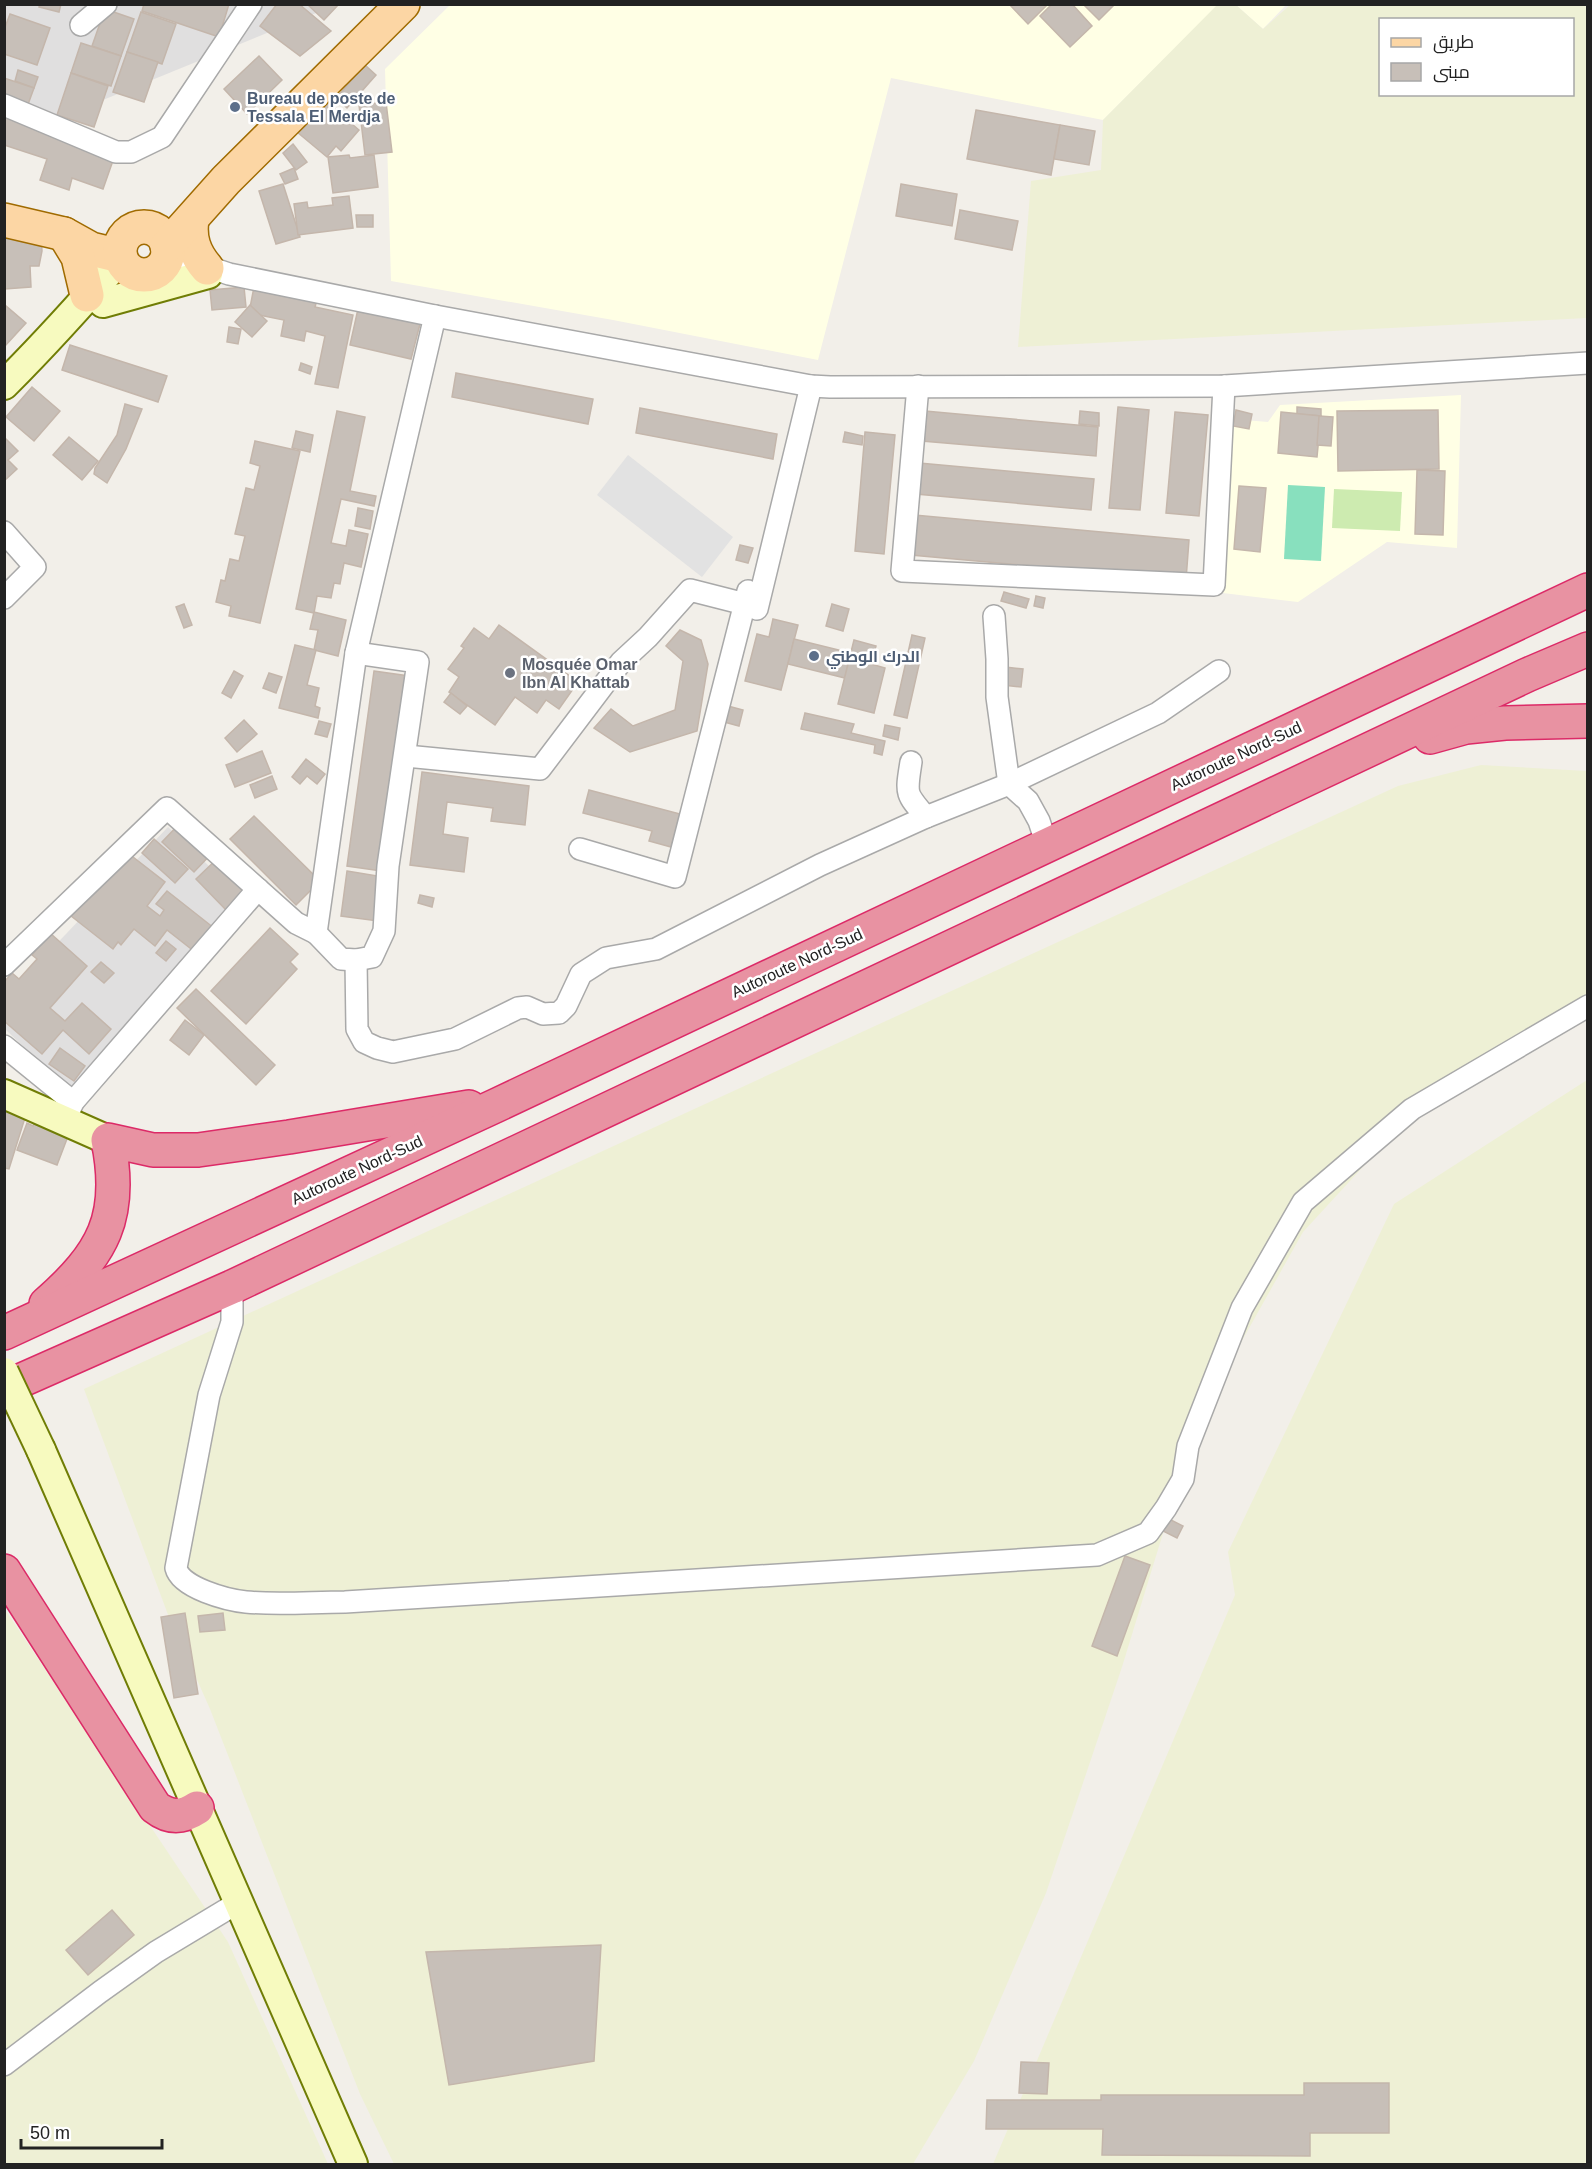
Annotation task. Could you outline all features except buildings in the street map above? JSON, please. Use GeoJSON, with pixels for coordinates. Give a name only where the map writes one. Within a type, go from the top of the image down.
{"type":"FeatureCollection","features":[{"type":"Feature","properties":{"kind":"highway","name":"Autoroute Nord-Sud"},"geometry":{"type":"LineString","coordinates":[[13,1329],[495,1106],[1587,590]]}},
{"type":"Feature","properties":{"kind":"highway"},"geometry":{"type":"LineString","coordinates":[[4,1388],[232,1287],[1527,675],[1587,650]]}},
{"type":"Feature","properties":{"kind":"highway"},"geometry":{"type":"LineString","coordinates":[[1350,759],[1466,727],[1505,723],[1587,721]]}},
{"type":"Feature","properties":{"kind":"highway"},"geometry":{"type":"LineString","coordinates":[[13,1329],[82,1270],[97,1249],[108,1222],[115,1195],[113,1164],[108,1140],[153,1150],[198,1150],[466,1107],[495,1106]]}},
{"type":"Feature","properties":{"kind":"highway"},"geometry":{"type":"LineString","coordinates":[[4,1571],[155,1807],[171,1816],[180,1816],[197,1808]]}},
{"type":"Feature","properties":{"kind":"main road"},"geometry":{"type":"LineString","coordinates":[[143,252],[192,219],[226,180],[403,4]]}},
{"type":"Feature","properties":{"kind":"main road"},"geometry":{"type":"LineString","coordinates":[[4,385],[143,252],[186,200],[226,180]]}},
{"type":"Feature","properties":{"kind":"main road"},"geometry":{"type":"LineString","coordinates":[[95,299],[215,272],[193,245],[192,219]]}},
{"type":"Feature","properties":{"kind":"main road"},"geometry":{"type":"LineString","coordinates":[[4,220],[64,234],[96,230],[143,252]]}},
{"type":"Feature","properties":{"kind":"main road"},"geometry":{"type":"LineString","coordinates":[[64,234],[78,257],[85,282],[95,299]]}},
{"type":"Feature","properties":{"kind":"main road"},"geometry":{"type":"LineString","coordinates":[[4,1094],[69,1112],[108,1140]]}},
{"type":"Feature","properties":{"kind":"main road"},"geometry":{"type":"LineString","coordinates":[[4,1372],[41,1450],[353,2164]]}},
{"type":"Feature","properties":{"kind":"street"},"geometry":{"type":"LineString","coordinates":[[81,25],[106,4]]}},
{"type":"Feature","properties":{"kind":"street"},"geometry":{"type":"LineString","coordinates":[[4,105],[116,152],[131,152],[162,137],[251,4]]}},
{"type":"Feature","properties":{"kind":"street"},"geometry":{"type":"LineString","coordinates":[[143,252],[215,272],[435,316],[805,385],[1224,387],[1587,363]]}},
{"type":"Feature","properties":{"kind":"street"},"geometry":{"type":"LineString","coordinates":[[316,933],[356,653],[435,316]]}},
{"type":"Feature","properties":{"kind":"street"},"geometry":{"type":"LineString","coordinates":[[406,756],[540,769],[621,662],[648,637],[690,590],[757,609],[805,385]]}},
{"type":"Feature","properties":{"kind":"street"},"geometry":{"type":"LineString","coordinates":[[918,386],[902,571],[1214,585],[1224,387]]}},
{"type":"Feature","properties":{"kind":"street"},"geometry":{"type":"LineString","coordinates":[[4,532],[36,567],[4,598]]}},
{"type":"Feature","properties":{"kind":"street"},"geometry":{"type":"LineString","coordinates":[[580,849],[675,877],[745,604]]}},
{"type":"Feature","properties":{"kind":"street"},"geometry":{"type":"LineString","coordinates":[[993,616],[997,659],[997,697],[1009,784],[1028,801],[1039,821],[1047,845]]}},
{"type":"Feature","properties":{"kind":"street"},"geometry":{"type":"LineString","coordinates":[[4,965],[167,808],[296,923],[316,933],[341,959],[356,960],[372,957],[384,932],[388,866],[406,756],[418,662],[356,653]]}},
{"type":"Feature","properties":{"kind":"street"},"geometry":{"type":"LineString","coordinates":[[356,960],[357,1029],[364,1042],[393,1052],[455,1040],[518,1008],[527,1007],[543,1014],[559,1013],[566,1006],[581,974],[606,958],[656,949],[820,865],[926,817],[1009,784],[1158,713],[1219,670]]}},
{"type":"Feature","properties":{"kind":"street"},"geometry":{"type":"LineString","coordinates":[[911,762],[909,798],[926,817]]}},
{"type":"Feature","properties":{"kind":"street"},"geometry":{"type":"LineString","coordinates":[[4,1046],[69,1112],[258,889]]}},
{"type":"Feature","properties":{"kind":"street"},"geometry":{"type":"LineString","coordinates":[[232,1287],[232,1322],[209,1395],[176,1569],[178,1575],[189,1584],[206,1592],[244,1602],[345,1602],[1097,1555],[1148,1533],[1183,1479],[1188,1446],[1242,1308],[1303,1202],[1412,1109],[1587,1006]]}},
{"type":"Feature","properties":{"kind":"street"},"geometry":{"type":"LineString","coordinates":[[4,2065],[156,1952],[239,1902]]}},
{"type":"Feature","properties":{"kind":"shaded area"},"geometry":{"type":"Polygon","coordinates":[[[1218,4],[1236,5],[1263,29],[1290,5],[1587,5],[1587,318],[1018,347],[1031,181],[1101,170],[1103,120],[1218,4]]]}},
{"type":"Feature","properties":{"kind":"shaded area"},"geometry":{"type":"Polygon","coordinates":[[[5,5],[328,5],[321,11],[5,140],[5,5]]]}},
{"type":"Feature","properties":{"kind":"shaded area"},"geometry":{"type":"Polygon","coordinates":[[[450,5],[1218,5],[1103,120],[891,78],[818,360],[613,320],[391,281],[385,69],[450,5]]]}},
{"type":"Feature","properties":{"kind":"shaded area"},"geometry":{"type":"Polygon","coordinates":[[[1236,5],[1286,5],[1263,29],[1236,5]]]}},
{"type":"Feature","properties":{"kind":"shaded area"},"geometry":{"type":"Polygon","coordinates":[[[1461,395],[1457,548],[1387,542],[1298,602],[1223,593],[1232,419],[1268,422],[1280,405],[1461,395]]]}},
{"type":"Feature","properties":{"kind":"shaded area"},"geometry":{"type":"Polygon","coordinates":[[[628,455],[733,537],[702,577],[597,495],[628,455]]]}},
{"type":"Feature","properties":{"kind":"shaded area"},"geometry":{"type":"Polygon","coordinates":[[[1481,765],[1587,771],[1587,1009],[1407,1119],[1303,1232],[1198,1419],[1122,1667],[1046,1893],[974,2061],[913,2164],[394,2164],[360,2094],[210,1709],[167,1612],[84,1389],[1398,786],[1481,765]]]}},
{"type":"Feature","properties":{"kind":"shaded area"},"geometry":{"type":"Polygon","coordinates":[[[168,827],[252,907],[73,1094],[5,1029],[4,999],[168,827]]]}},
{"type":"Feature","properties":{"kind":"shaded area"},"geometry":{"type":"Polygon","coordinates":[[[1587,1080],[1587,2164],[993,2164],[1235,1595],[1228,1552],[1394,1204],[1587,1080]]]}},
{"type":"Feature","properties":{"kind":"shaded area"},"geometry":{"type":"Polygon","coordinates":[[[4,1608],[228,1942],[328,2164],[5,2164],[4,1608]]]}},
{"type":"Feature","properties":{"kind":"green space"},"geometry":{"type":"Polygon","coordinates":[[[1288,485],[1325,487],[1321,561],[1284,559],[1288,485]]]}},
{"type":"Feature","properties":{"kind":"green space"},"geometry":{"type":"Polygon","coordinates":[[[1334,489],[1402,492],[1400,531],[1332,528],[1334,489]]]}},
{"type":"Feature","properties":{"kind":"place","name":"Bureau de poste de Tessala El Merdja"},"geometry":{"type":"Point","coordinates":[235,107]}},
{"type":"Feature","properties":{"kind":"place","name":"الدرك الوطني"},"geometry":{"type":"Point","coordinates":[814,656]}},
{"type":"Feature","properties":{"kind":"place","name":"Mosquée Omar Ibn Al Khattab"},"geometry":{"type":"Point","coordinates":[510,673]}}]}
